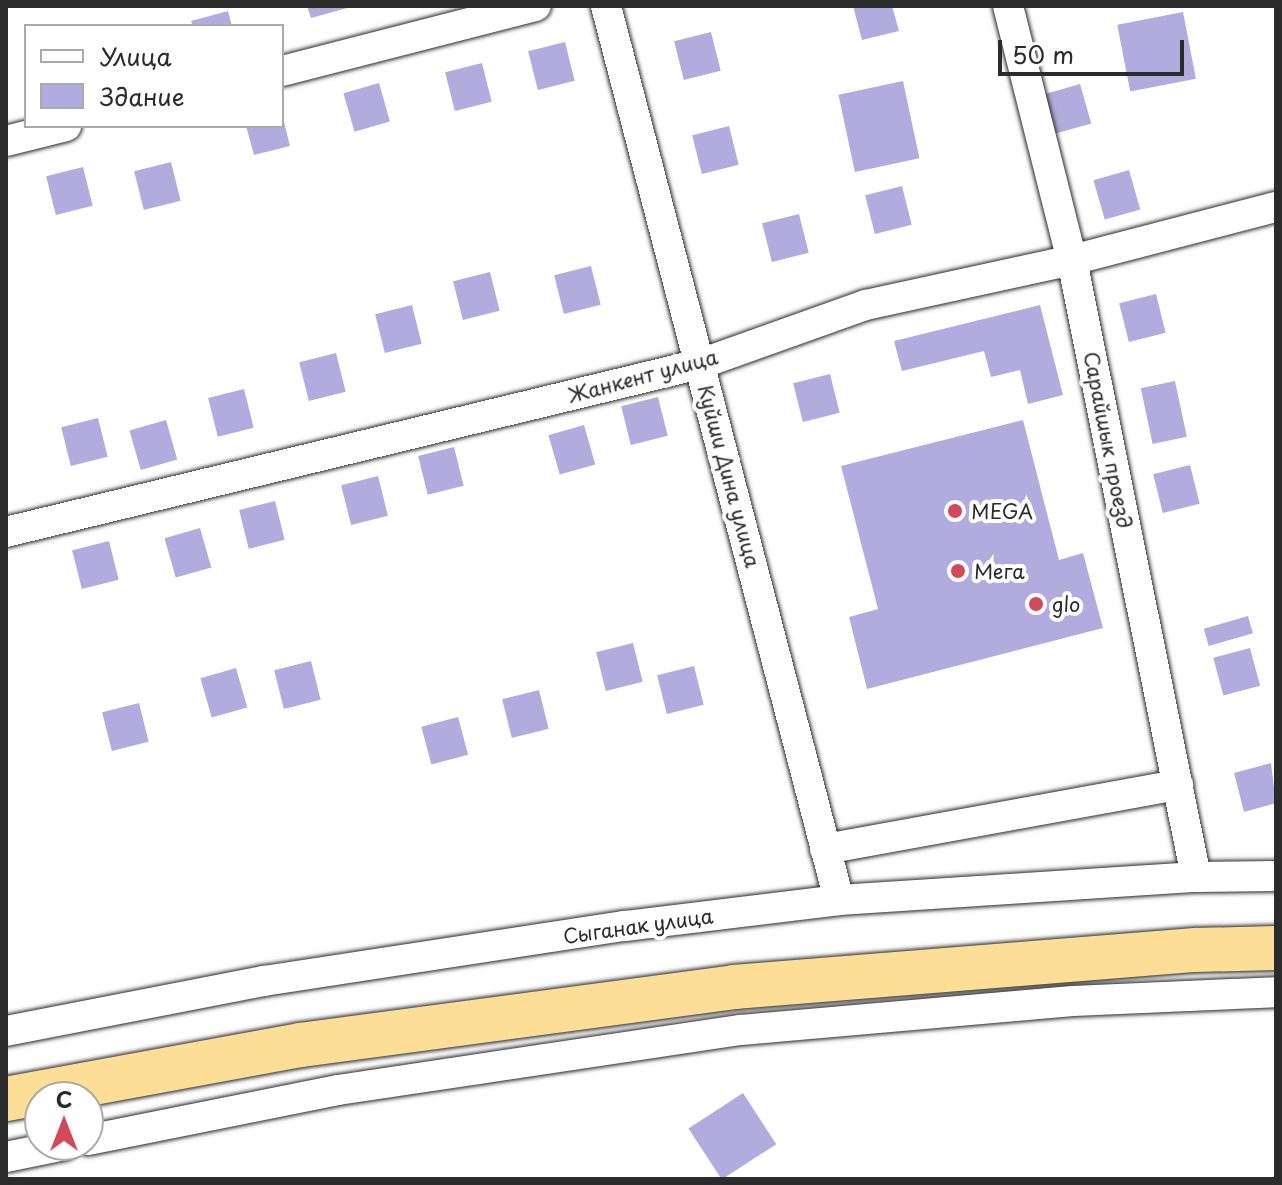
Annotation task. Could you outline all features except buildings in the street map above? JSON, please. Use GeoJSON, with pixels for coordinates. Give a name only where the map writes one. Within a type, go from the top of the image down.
{"type":"FeatureCollection","features":[{"type":"Feature","properties":{"kind":"highway"},"geometry":{"type":"LineString","coordinates":[[6,1071],[296,1017],[731,959],[1194,922],[1276,920]]}},
{"type":"Feature","properties":{"kind":"highway"},"geometry":{"type":"LineString","coordinates":[[6,1099],[301,1045],[734,987],[1196,950],[1276,948]]}},
{"type":"Feature","properties":{"kind":"street"},"geometry":{"type":"LineString","coordinates":[[284,70],[536,6]]}},
{"type":"Feature","properties":{"kind":"street","name":"Куйши Дина улица"},"geometry":{"type":"LineString","coordinates":[[606,6],[839,900]]}},
{"type":"Feature","properties":{"kind":"street","name":"Сарайшык проезд"},"geometry":{"type":"LineString","coordinates":[[1008,6],[1072,260],[1196,877]]}},
{"type":"Feature","properties":{"kind":"street"},"geometry":{"type":"LineString","coordinates":[[6,141],[58,128]]}},
{"type":"Feature","properties":{"kind":"street","name":"Жанкент улица"},"geometry":{"type":"LineString","coordinates":[[6,532],[700,364],[866,305],[1072,260],[1276,207]]}},
{"type":"Feature","properties":{"kind":"street"},"geometry":{"type":"LineString","coordinates":[[825,849],[1178,785]]}},
{"type":"Feature","properties":{"kind":"street","name":"Сыганак улица"},"geometry":{"type":"LineString","coordinates":[[6,1031],[264,981],[625,926],[839,900],[1196,877],[1276,876]]}},
{"type":"Feature","properties":{"kind":"street"},"geometry":{"type":"LineString","coordinates":[[104,1137],[338,1090],[741,1030],[1073,1001],[1276,992]]}},
{"type":"Feature","properties":{"kind":"place","name":"MEGA"},"geometry":{"type":"Point","coordinates":[955,511]}},
{"type":"Feature","properties":{"kind":"place","name":"Мега"},"geometry":{"type":"Point","coordinates":[958,571]}},
{"type":"Feature","properties":{"kind":"place","name":"glo"},"geometry":{"type":"Point","coordinates":[1036,604]}}]}
